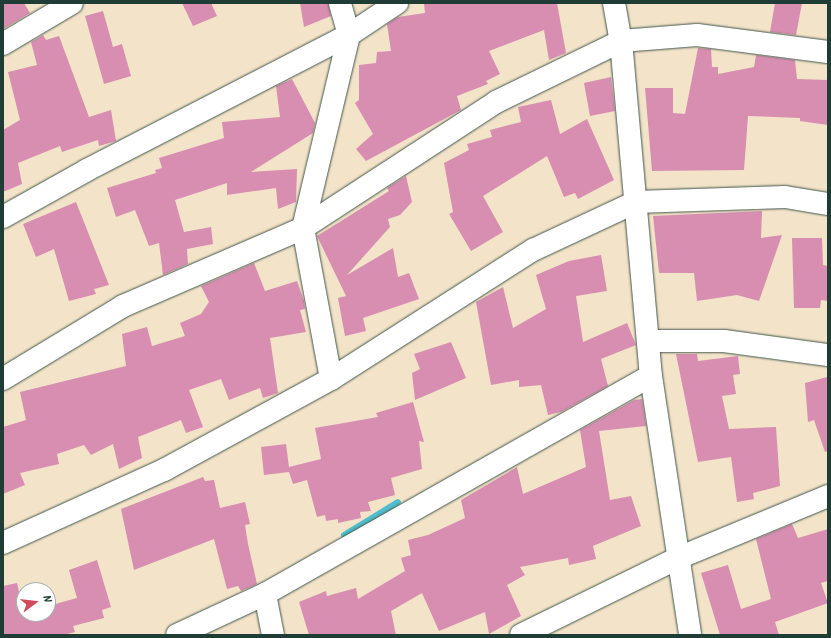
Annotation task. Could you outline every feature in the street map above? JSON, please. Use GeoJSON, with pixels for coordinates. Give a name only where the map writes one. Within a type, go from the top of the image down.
{"type":"FeatureCollection","features":[{"type":"Feature","properties":{"kind":"street"},"geometry":{"type":"LineString","coordinates":[[3,44],[72,3]]}},
{"type":"Feature","properties":{"kind":"street"},"geometry":{"type":"LineString","coordinates":[[331,379],[303,228],[349,35],[340,3]]}},
{"type":"Feature","properties":{"kind":"street"},"geometry":{"type":"LineString","coordinates":[[3,217],[87,170],[349,35],[397,3]]}},
{"type":"Feature","properties":{"kind":"street"},"geometry":{"type":"LineString","coordinates":[[614,3],[621,41],[651,376],[676,559],[690,635]]}},
{"type":"Feature","properties":{"kind":"street"},"geometry":{"type":"LineString","coordinates":[[3,379],[123,306],[303,228],[496,102],[621,41],[698,35],[828,52]]}},
{"type":"Feature","properties":{"kind":"street"},"geometry":{"type":"LineString","coordinates":[[3,543],[164,470],[331,379],[533,250],[636,202],[785,197],[828,204]]}},
{"type":"Feature","properties":{"kind":"street"},"geometry":{"type":"LineString","coordinates":[[648,341],[724,341],[828,355]]}},
{"type":"Feature","properties":{"kind":"street"},"geometry":{"type":"LineString","coordinates":[[177,635],[265,594],[651,376]]}},
{"type":"Feature","properties":{"kind":"street"},"geometry":{"type":"LineString","coordinates":[[521,635],[676,559],[828,496]]}},
{"type":"Feature","properties":{"kind":"street"},"geometry":{"type":"LineString","coordinates":[[265,594],[273,635]]}},
{"type":"Feature","properties":{"kind":"building"},"geometry":{"type":"Polygon","coordinates":[[[3,3],[24,3],[30,13],[3,29],[3,3]]]}},
{"type":"Feature","properties":{"kind":"building"},"geometry":{"type":"Polygon","coordinates":[[[182,3],[211,3],[217,16],[193,26],[182,3]]]}},
{"type":"Feature","properties":{"kind":"building"},"geometry":{"type":"Polygon","coordinates":[[[300,3],[328,3],[331,16],[304,27],[300,3]]]}},
{"type":"Feature","properties":{"kind":"building"},"geometry":{"type":"Polygon","coordinates":[[[424,3],[557,3],[566,53],[549,60],[544,30],[489,51],[500,74],[486,81],[488,84],[457,96],[461,110],[366,161],[356,149],[373,134],[355,103],[359,100],[359,65],[376,63],[377,52],[391,51],[387,24],[398,17],[425,13],[424,3]]]}},
{"type":"Feature","properties":{"kind":"building"},"geometry":{"type":"Polygon","coordinates":[[[775,3],[802,3],[796,35],[770,32],[775,3]]]}},
{"type":"Feature","properties":{"kind":"building"},"geometry":{"type":"Polygon","coordinates":[[[103,11],[113,47],[122,44],[131,76],[104,84],[85,16],[103,11]]]}},
{"type":"Feature","properties":{"kind":"building"},"geometry":{"type":"Polygon","coordinates":[[[43,35],[46,40],[59,36],[89,117],[111,110],[116,141],[99,146],[98,140],[62,152],[60,146],[18,163],[22,184],[3,192],[3,130],[20,120],[8,72],[37,65],[31,42],[43,35]]]}},
{"type":"Feature","properties":{"kind":"building"},"geometry":{"type":"Polygon","coordinates":[[[698,48],[711,49],[712,67],[718,67],[718,74],[754,67],[756,55],[795,60],[797,79],[828,80],[828,125],[800,121],[800,118],[748,116],[744,170],[652,171],[645,88],[673,88],[673,113],[685,114],[698,48]]]}},
{"type":"Feature","properties":{"kind":"building"},"geometry":{"type":"Polygon","coordinates":[[[611,77],[615,111],[590,116],[584,83],[611,77]]]}},
{"type":"Feature","properties":{"kind":"building"},"geometry":{"type":"Polygon","coordinates":[[[292,79],[315,123],[313,133],[251,172],[297,169],[296,202],[278,209],[276,188],[227,195],[227,183],[175,200],[184,232],[211,227],[213,244],[187,249],[188,264],[163,275],[159,243],[149,246],[135,210],[116,217],[107,188],[156,173],[155,170],[162,168],[159,158],[224,138],[222,122],[280,117],[276,86],[292,79]]]}},
{"type":"Feature","properties":{"kind":"building"},"geometry":{"type":"Polygon","coordinates":[[[551,100],[560,134],[587,119],[614,180],[578,199],[575,193],[564,197],[547,156],[483,196],[503,232],[471,251],[449,214],[453,212],[444,163],[469,150],[467,144],[492,137],[490,130],[521,122],[518,107],[551,100]]]}},
{"type":"Feature","properties":{"kind":"building"},"geometry":{"type":"Polygon","coordinates":[[[406,176],[412,202],[400,215],[388,219],[390,227],[347,275],[393,248],[398,277],[409,273],[419,299],[363,318],[366,331],[345,336],[338,298],[346,296],[317,236],[389,191],[387,188],[406,176]]]}},
{"type":"Feature","properties":{"kind":"building"},"geometry":{"type":"Polygon","coordinates":[[[76,202],[109,285],[94,289],[96,294],[69,301],[54,249],[36,257],[23,224],[76,202]]]}},
{"type":"Feature","properties":{"kind":"building"},"geometry":{"type":"Polygon","coordinates":[[[762,211],[761,238],[782,235],[759,301],[737,295],[697,301],[694,273],[659,273],[653,216],[762,211]]]}},
{"type":"Feature","properties":{"kind":"building"},"geometry":{"type":"Polygon","coordinates":[[[792,238],[822,238],[823,265],[828,266],[828,301],[821,300],[820,308],[794,308],[792,238]]]}},
{"type":"Feature","properties":{"kind":"building"},"geometry":{"type":"Polygon","coordinates":[[[601,255],[607,291],[576,296],[583,342],[627,323],[636,345],[601,359],[608,386],[561,412],[548,415],[541,385],[519,387],[519,380],[491,385],[476,302],[503,287],[513,328],[546,309],[536,275],[569,261],[601,255]]]}},
{"type":"Feature","properties":{"kind":"building"},"geometry":{"type":"Polygon","coordinates":[[[254,263],[265,291],[297,281],[304,301],[305,309],[300,310],[306,332],[270,338],[278,393],[263,398],[260,388],[229,400],[221,379],[189,390],[203,427],[186,433],[181,420],[138,437],[142,458],[119,469],[113,444],[91,455],[84,445],[57,454],[59,464],[20,473],[25,485],[3,494],[3,427],[26,420],[20,392],[126,366],[122,334],[147,327],[152,346],[185,336],[180,323],[201,314],[209,302],[201,286],[254,263]]]}},
{"type":"Feature","properties":{"kind":"building"},"geometry":{"type":"Polygon","coordinates":[[[451,342],[466,378],[415,400],[412,373],[420,369],[414,354],[451,342]]]}},
{"type":"Feature","properties":{"kind":"building"},"geometry":{"type":"Polygon","coordinates":[[[676,354],[697,354],[698,361],[738,356],[740,374],[733,375],[736,394],[722,396],[729,429],[776,427],[780,486],[753,493],[754,499],[737,502],[731,457],[698,462],[676,354]]]}},
{"type":"Feature","properties":{"kind":"building"},"geometry":{"type":"Polygon","coordinates":[[[827,377],[828,451],[825,452],[814,420],[808,422],[805,383],[827,377]]]}},
{"type":"Feature","properties":{"kind":"building"},"geometry":{"type":"Polygon","coordinates":[[[642,399],[646,426],[599,431],[610,500],[631,496],[641,526],[593,546],[596,559],[569,565],[568,558],[520,567],[525,575],[507,585],[521,616],[489,634],[485,612],[439,631],[422,593],[391,611],[396,635],[309,635],[299,602],[326,591],[327,596],[356,588],[358,599],[405,571],[401,558],[411,555],[408,540],[428,535],[465,518],[461,500],[517,467],[523,494],[586,467],[580,430],[634,400],[642,399]]]}},
{"type":"Feature","properties":{"kind":"building"},"geometry":{"type":"Polygon","coordinates":[[[413,402],[424,442],[419,441],[422,469],[391,478],[395,495],[368,502],[371,511],[360,512],[361,518],[338,523],[338,519],[326,521],[325,515],[317,517],[307,480],[293,484],[289,472],[264,475],[261,447],[286,444],[289,467],[321,459],[315,428],[378,417],[376,413],[413,402]]]}},
{"type":"Feature","properties":{"kind":"building"},"geometry":{"type":"Polygon","coordinates":[[[203,477],[205,481],[214,480],[220,508],[245,502],[250,524],[245,525],[257,584],[241,591],[238,586],[227,589],[214,539],[134,570],[121,509],[203,477]]]}},
{"type":"Feature","properties":{"kind":"building"},"geometry":{"type":"Polygon","coordinates":[[[792,524],[798,538],[828,529],[828,581],[821,583],[828,603],[775,622],[779,635],[720,635],[701,573],[728,565],[741,609],[771,599],[756,539],[792,524]]]}},
{"type":"Feature","properties":{"kind":"building"},"geometry":{"type":"Polygon","coordinates":[[[97,560],[111,607],[102,610],[104,618],[73,626],[75,632],[63,635],[3,635],[3,586],[16,583],[16,622],[56,622],[56,604],[77,598],[69,570],[97,560]]]}},
{"type":"Feature","properties":{"kind":"waterway"},"geometry":{"type":"LineString","coordinates":[[344,535],[398,502]]}}]}
